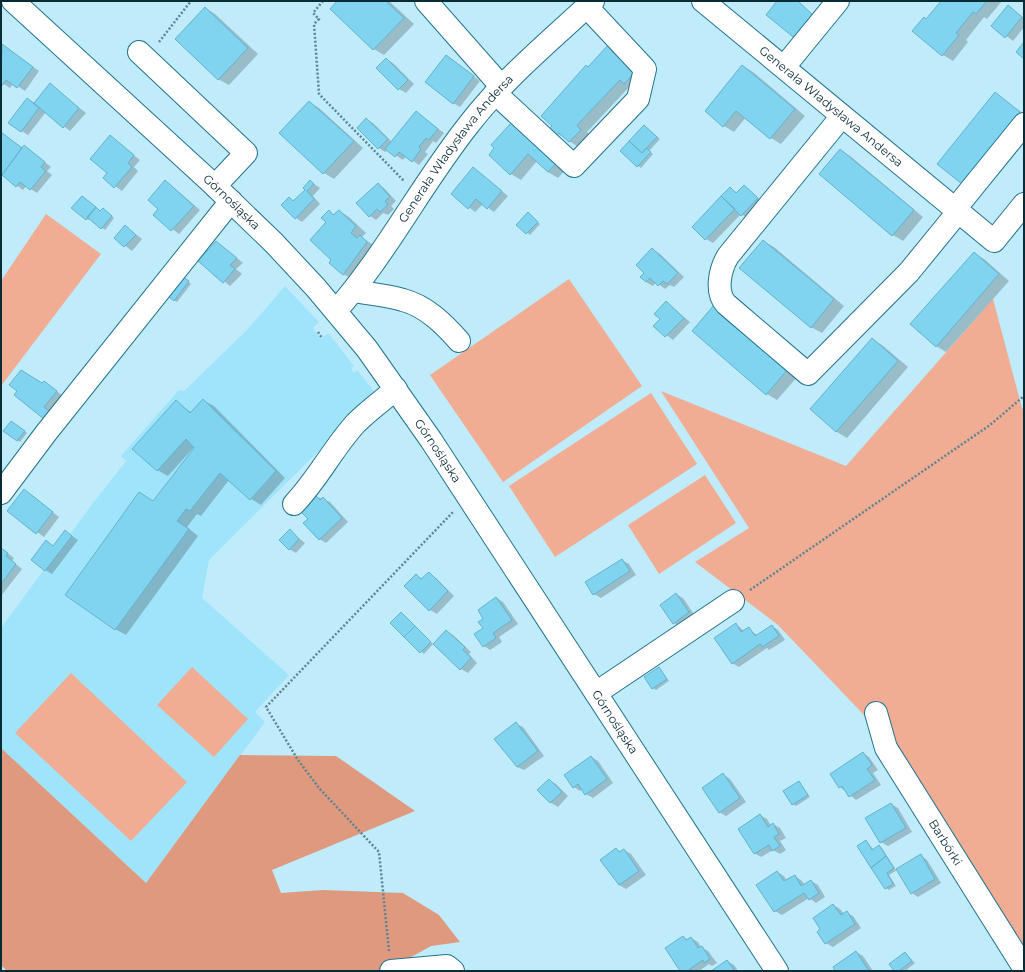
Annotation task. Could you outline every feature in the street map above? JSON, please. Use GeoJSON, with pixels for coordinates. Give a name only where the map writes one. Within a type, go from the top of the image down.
{"type":"FeatureCollection","features":[{"type":"Feature","properties":{"kind":"street","name":"Górnośląska"},"geometry":{"type":"LineString","coordinates":[[13,1],[231,201],[284,254],[336,311],[367,348],[469,499],[777,971]]}},
{"type":"Feature","properties":{"kind":"street"},"geometry":{"type":"LineString","coordinates":[[426,1],[498,90],[574,166],[638,99],[645,69],[582,6]]}},
{"type":"Feature","properties":{"kind":"street","name":"Generała Władysława Andersa"},"geometry":{"type":"LineString","coordinates":[[703,1],[994,241],[1024,204]]}},
{"type":"Feature","properties":{"kind":"street"},"geometry":{"type":"LineString","coordinates":[[784,67],[838,1]]}},
{"type":"Feature","properties":{"kind":"street","name":"Generała Władysława Andersa"},"geometry":{"type":"LineString","coordinates":[[336,311],[354,291],[469,124],[498,90],[582,6]]}},
{"type":"Feature","properties":{"kind":"street"},"geometry":{"type":"LineString","coordinates":[[143,55],[246,153],[215,186]]}},
{"type":"Feature","properties":{"kind":"street"},"geometry":{"type":"LineString","coordinates":[[842,116],[728,256],[722,268],[719,289],[722,300],[726,304],[808,374],[909,272],[1024,124]]}},
{"type":"Feature","properties":{"kind":"street"},"geometry":{"type":"LineString","coordinates":[[1,493],[46,433],[231,201]]}},
{"type":"Feature","properties":{"kind":"street"},"geometry":{"type":"LineString","coordinates":[[354,291],[397,298],[412,303],[437,318],[459,341]]}},
{"type":"Feature","properties":{"kind":"street"},"geometry":{"type":"LineString","coordinates":[[294,504],[310,487],[332,454],[356,423],[396,389]]}},
{"type":"Feature","properties":{"kind":"street"},"geometry":{"type":"LineString","coordinates":[[596,693],[733,601]]}},
{"type":"Feature","properties":{"kind":"street","name":"Barbórki"},"geometry":{"type":"LineString","coordinates":[[876,713],[886,748],[1024,968]]}},
{"type":"Feature","properties":{"kind":"street"},"geometry":{"type":"LineString","coordinates":[[391,971],[447,966],[453,971]]}},
{"type":"Feature","properties":{"kind":"path"},"geometry":{"type":"LineString","coordinates":[[143,55],[190,1]]}},
{"type":"Feature","properties":{"kind":"path"},"geometry":{"type":"LineString","coordinates":[[323,1],[313,13],[319,19],[314,24],[319,94],[419,196]]}},
{"type":"Feature","properties":{"kind":"path"},"geometry":{"type":"LineString","coordinates":[[318,332],[322,338]]}},
{"type":"Feature","properties":{"kind":"path"},"geometry":{"type":"LineString","coordinates":[[733,601],[990,425],[1024,396]]}},
{"type":"Feature","properties":{"kind":"path"},"geometry":{"type":"LineString","coordinates":[[391,971],[378,852],[319,788],[298,760],[266,707],[454,511],[469,499]]}},
{"type":"Feature","properties":{"kind":"shaded area"},"geometry":{"type":"Polygon","coordinates":[[[46,214],[101,254],[1,386],[1,281],[46,214]]]}},
{"type":"Feature","properties":{"kind":"shaded area"},"geometry":{"type":"Polygon","coordinates":[[[569,279],[642,386],[503,482],[430,375],[569,279]]]}},
{"type":"Feature","properties":{"kind":"shaded area"},"geometry":{"type":"Polygon","coordinates":[[[285,286],[319,322],[313,328],[321,339],[328,333],[354,366],[351,368],[354,373],[357,370],[376,394],[209,560],[202,598],[289,675],[255,712],[265,722],[146,883],[1,748],[1,628],[90,507],[126,461],[121,456],[179,390],[184,391],[247,330],[285,286]]]}},
{"type":"Feature","properties":{"kind":"shaded area"},"geometry":{"type":"Polygon","coordinates":[[[993,299],[1022,408],[1024,410],[1024,954],[864,715],[778,625],[695,562],[749,528],[661,391],[846,466],[993,299]]]}},
{"type":"Feature","properties":{"kind":"shaded area"},"geometry":{"type":"Polygon","coordinates":[[[651,393],[697,464],[555,557],[509,486],[651,393]]]}},
{"type":"Feature","properties":{"kind":"shaded area"},"geometry":{"type":"Polygon","coordinates":[[[705,475],[736,523],[659,574],[628,525],[705,475]]]}},
{"type":"Feature","properties":{"kind":"shaded area"},"geometry":{"type":"Polygon","coordinates":[[[192,667],[248,719],[214,757],[157,705],[192,667]]]}},
{"type":"Feature","properties":{"kind":"shaded area"},"geometry":{"type":"Polygon","coordinates":[[[71,673],[187,782],[131,841],[15,733],[71,673]]]}},
{"type":"Feature","properties":{"kind":"shaded area"},"geometry":{"type":"Polygon","coordinates":[[[1,748],[146,883],[240,755],[336,756],[415,811],[272,870],[281,893],[323,890],[403,893],[439,915],[460,942],[431,946],[386,971],[7,971],[1,965],[1,748]]]}},
{"type":"Feature","properties":{"kind":"building"},"geometry":{"type":"Polygon","coordinates":[[[337,1],[386,1],[404,18],[373,50],[330,9],[337,1]]]}},
{"type":"Feature","properties":{"kind":"building"},"geometry":{"type":"Polygon","coordinates":[[[777,1],[798,1],[815,17],[797,40],[766,15],[777,1]]]}},
{"type":"Feature","properties":{"kind":"building"},"geometry":{"type":"Polygon","coordinates":[[[941,1],[987,1],[976,14],[973,12],[956,33],[959,35],[942,56],[912,31],[924,17],[926,19],[941,1]]]}},
{"type":"Feature","properties":{"kind":"building"},"geometry":{"type":"Polygon","coordinates":[[[1008,5],[1022,17],[1005,38],[991,26],[1008,5]]]}},
{"type":"Feature","properties":{"kind":"building"},"geometry":{"type":"Polygon","coordinates":[[[205,7],[248,48],[218,80],[175,39],[205,7]]]}},
{"type":"Feature","properties":{"kind":"building"},"geometry":{"type":"Polygon","coordinates":[[[1024,42],[1024,59],[1016,52],[1024,42]]]}},
{"type":"Feature","properties":{"kind":"building"},"geometry":{"type":"Polygon","coordinates":[[[2,44],[33,67],[17,88],[6,80],[3,85],[1,83],[2,44]]]}},
{"type":"Feature","properties":{"kind":"building"},"geometry":{"type":"Polygon","coordinates":[[[609,44],[637,70],[624,84],[620,80],[577,125],[581,130],[569,142],[559,133],[557,135],[550,128],[552,126],[541,116],[586,65],[588,67],[609,44]]]}},
{"type":"Feature","properties":{"kind":"building"},"geometry":{"type":"Polygon","coordinates":[[[446,55],[474,76],[453,104],[425,82],[446,55]]]}},
{"type":"Feature","properties":{"kind":"building"},"geometry":{"type":"Polygon","coordinates":[[[386,58],[408,80],[398,90],[376,68],[386,58]]]}},
{"type":"Feature","properties":{"kind":"building"},"geometry":{"type":"Polygon","coordinates":[[[742,65],[795,109],[770,139],[736,111],[723,127],[705,111],[742,65]]]}},
{"type":"Feature","properties":{"kind":"building"},"geometry":{"type":"Polygon","coordinates":[[[50,83],[79,108],[63,128],[34,103],[50,83]]]}},
{"type":"Feature","properties":{"kind":"building"},"geometry":{"type":"Polygon","coordinates":[[[995,92],[1020,112],[962,184],[937,164],[995,92]]]}},
{"type":"Feature","properties":{"kind":"building"},"geometry":{"type":"Polygon","coordinates":[[[27,98],[39,108],[21,132],[8,123],[27,98]]]}},
{"type":"Feature","properties":{"kind":"building"},"geometry":{"type":"Polygon","coordinates":[[[309,101],[354,141],[323,174],[279,133],[309,101]]]}},
{"type":"Feature","properties":{"kind":"building"},"geometry":{"type":"Polygon","coordinates":[[[416,111],[438,129],[429,140],[426,138],[419,147],[421,149],[412,162],[399,152],[395,157],[385,149],[416,111]]]}},
{"type":"Feature","properties":{"kind":"building"},"geometry":{"type":"Polygon","coordinates":[[[366,118],[388,139],[378,149],[357,128],[366,118]]]}},
{"type":"Feature","properties":{"kind":"building"},"geometry":{"type":"Polygon","coordinates":[[[511,123],[559,160],[548,172],[528,154],[510,175],[489,155],[494,148],[491,145],[511,123]]]}},
{"type":"Feature","properties":{"kind":"building"},"geometry":{"type":"Polygon","coordinates":[[[644,125],[657,137],[642,153],[629,141],[644,125]]]}},
{"type":"Feature","properties":{"kind":"building"},"geometry":{"type":"Polygon","coordinates":[[[1,132],[22,148],[2,175],[1,174],[1,132]]]}},
{"type":"Feature","properties":{"kind":"building"},"geometry":{"type":"Polygon","coordinates":[[[110,135],[134,155],[128,163],[132,167],[114,188],[103,178],[107,173],[90,159],[110,135]]]}},
{"type":"Feature","properties":{"kind":"building"},"geometry":{"type":"Polygon","coordinates":[[[629,141],[642,153],[646,148],[651,152],[637,167],[620,151],[629,141]]]}},
{"type":"Feature","properties":{"kind":"building"},"geometry":{"type":"Polygon","coordinates":[[[24,145],[45,162],[41,167],[46,171],[30,190],[20,182],[16,187],[2,175],[24,145]]]}},
{"type":"Feature","properties":{"kind":"building"},"geometry":{"type":"Polygon","coordinates":[[[840,149],[914,210],[892,236],[819,174],[840,149]]]}},
{"type":"Feature","properties":{"kind":"building"},"geometry":{"type":"Polygon","coordinates":[[[473,167],[502,191],[487,209],[476,199],[468,209],[451,194],[473,167]]]}},
{"type":"Feature","properties":{"kind":"building"},"geometry":{"type":"Polygon","coordinates":[[[165,180],[194,206],[171,231],[153,215],[158,209],[148,200],[165,180]]]}},
{"type":"Feature","properties":{"kind":"building"},"geometry":{"type":"Polygon","coordinates":[[[310,180],[314,184],[307,191],[314,199],[295,219],[281,205],[289,197],[293,201],[305,190],[303,188],[310,180]]]}},
{"type":"Feature","properties":{"kind":"building"},"geometry":{"type":"Polygon","coordinates":[[[378,183],[390,197],[385,201],[388,205],[380,212],[377,209],[369,217],[356,203],[378,183]]]}},
{"type":"Feature","properties":{"kind":"building"},"geometry":{"type":"Polygon","coordinates":[[[744,185],[758,198],[741,216],[721,196],[730,187],[736,193],[744,185]]]}},
{"type":"Feature","properties":{"kind":"building"},"geometry":{"type":"Polygon","coordinates":[[[82,196],[96,207],[86,220],[71,208],[82,196]]]}},
{"type":"Feature","properties":{"kind":"building"},"geometry":{"type":"Polygon","coordinates":[[[721,196],[735,209],[705,240],[692,227],[721,196]]]}},
{"type":"Feature","properties":{"kind":"building"},"geometry":{"type":"Polygon","coordinates":[[[96,207],[100,211],[103,208],[112,216],[101,229],[87,217],[96,207]]]}},
{"type":"Feature","properties":{"kind":"building"},"geometry":{"type":"Polygon","coordinates":[[[329,210],[333,215],[339,210],[356,226],[351,233],[357,238],[360,235],[367,242],[343,275],[329,263],[331,260],[310,240],[326,222],[321,218],[329,210]]]}},
{"type":"Feature","properties":{"kind":"building"},"geometry":{"type":"Polygon","coordinates":[[[528,212],[538,222],[526,234],[516,225],[528,212]]]}},
{"type":"Feature","properties":{"kind":"building"},"geometry":{"type":"Polygon","coordinates":[[[125,225],[136,235],[124,247],[114,238],[125,225]]]}},
{"type":"Feature","properties":{"kind":"building"},"geometry":{"type":"Polygon","coordinates":[[[763,240],[834,299],[811,328],[739,268],[763,240]]]}},
{"type":"Feature","properties":{"kind":"building"},"geometry":{"type":"Polygon","coordinates":[[[216,241],[237,258],[230,265],[235,269],[223,283],[198,261],[216,241]]]}},
{"type":"Feature","properties":{"kind":"building"},"geometry":{"type":"Polygon","coordinates":[[[652,248],[678,273],[667,284],[663,281],[658,286],[650,278],[646,282],[640,277],[644,273],[636,265],[652,248]]]}},
{"type":"Feature","properties":{"kind":"building"},"geometry":{"type":"Polygon","coordinates":[[[974,252],[999,274],[936,347],[910,324],[974,252]]]}},
{"type":"Feature","properties":{"kind":"building"},"geometry":{"type":"Polygon","coordinates":[[[179,274],[189,281],[174,301],[164,293],[179,274]]]}},
{"type":"Feature","properties":{"kind":"building"},"geometry":{"type":"Polygon","coordinates":[[[666,301],[684,318],[665,337],[653,326],[660,319],[654,314],[666,301]]]}},
{"type":"Feature","properties":{"kind":"building"},"geometry":{"type":"Polygon","coordinates":[[[714,305],[788,369],[766,395],[692,331],[714,305]]]}},
{"type":"Feature","properties":{"kind":"building"},"geometry":{"type":"Polygon","coordinates":[[[872,338],[898,361],[836,432],[810,409],[872,338]]]}},
{"type":"Feature","properties":{"kind":"building"},"geometry":{"type":"Polygon","coordinates":[[[21,370],[42,383],[44,381],[57,391],[44,407],[50,412],[44,419],[14,395],[17,391],[9,385],[21,370]]]}},
{"type":"Feature","properties":{"kind":"building"},"geometry":{"type":"Polygon","coordinates":[[[203,399],[276,471],[250,500],[220,473],[190,511],[186,509],[177,521],[189,529],[115,630],[65,595],[139,492],[153,501],[194,448],[186,439],[157,471],[132,449],[176,400],[190,413],[203,399]]]}},
{"type":"Feature","properties":{"kind":"building"},"geometry":{"type":"Polygon","coordinates":[[[11,421],[25,431],[17,441],[3,431],[11,421]]]}},
{"type":"Feature","properties":{"kind":"building"},"geometry":{"type":"Polygon","coordinates":[[[24,489],[53,512],[36,534],[7,511],[24,489]]]}},
{"type":"Feature","properties":{"kind":"building"},"geometry":{"type":"Polygon","coordinates":[[[315,495],[320,500],[323,497],[342,518],[319,540],[303,523],[308,519],[299,510],[315,495]]]}},
{"type":"Feature","properties":{"kind":"building"},"geometry":{"type":"Polygon","coordinates":[[[290,529],[299,539],[289,550],[279,540],[290,529]]]}},
{"type":"Feature","properties":{"kind":"building"},"geometry":{"type":"Polygon","coordinates":[[[65,530],[72,536],[45,571],[31,560],[46,540],[53,546],[65,530]]]}},
{"type":"Feature","properties":{"kind":"building"},"geometry":{"type":"Polygon","coordinates":[[[1,548],[8,553],[6,556],[16,564],[1,584],[1,548]]]}},
{"type":"Feature","properties":{"kind":"building"},"geometry":{"type":"Polygon","coordinates":[[[622,559],[630,571],[593,595],[585,582],[622,559]]]}},
{"type":"Feature","properties":{"kind":"building"},"geometry":{"type":"Polygon","coordinates":[[[429,572],[448,591],[429,611],[404,586],[416,574],[421,579],[429,572]]]}},
{"type":"Feature","properties":{"kind":"building"},"geometry":{"type":"Polygon","coordinates":[[[676,593],[689,612],[673,624],[660,605],[676,593]]]}},
{"type":"Feature","properties":{"kind":"building"},"geometry":{"type":"Polygon","coordinates":[[[496,597],[512,620],[493,633],[496,638],[483,647],[474,634],[483,628],[478,622],[483,619],[478,610],[496,597]]]}},
{"type":"Feature","properties":{"kind":"building"},"geometry":{"type":"Polygon","coordinates":[[[401,612],[415,626],[404,637],[390,623],[401,612]]]}},
{"type":"Feature","properties":{"kind":"building"},"geometry":{"type":"Polygon","coordinates":[[[736,623],[741,632],[749,627],[755,636],[772,625],[779,636],[762,647],[760,644],[732,664],[714,638],[736,623]]]}},
{"type":"Feature","properties":{"kind":"building"},"geometry":{"type":"Polygon","coordinates":[[[415,626],[431,642],[420,653],[404,637],[415,626]]]}},
{"type":"Feature","properties":{"kind":"building"},"geometry":{"type":"Polygon","coordinates":[[[446,630],[465,647],[463,650],[471,658],[460,670],[433,644],[446,630]]]}},
{"type":"Feature","properties":{"kind":"building"},"geometry":{"type":"Polygon","coordinates":[[[659,667],[667,679],[652,689],[644,677],[659,667]]]}},
{"type":"Feature","properties":{"kind":"building"},"geometry":{"type":"Polygon","coordinates":[[[516,722],[538,751],[517,767],[494,739],[516,722]]]}},
{"type":"Feature","properties":{"kind":"building"},"geometry":{"type":"Polygon","coordinates":[[[863,752],[872,765],[867,769],[875,780],[849,797],[842,786],[839,788],[830,774],[863,752]]]}},
{"type":"Feature","properties":{"kind":"building"},"geometry":{"type":"Polygon","coordinates":[[[591,756],[607,779],[585,795],[578,784],[573,788],[564,775],[591,756]]]}},
{"type":"Feature","properties":{"kind":"building"},"geometry":{"type":"Polygon","coordinates":[[[723,773],[740,798],[719,813],[702,788],[723,773]]]}},
{"type":"Feature","properties":{"kind":"building"},"geometry":{"type":"Polygon","coordinates":[[[549,779],[562,792],[550,803],[537,790],[549,779]]]}},
{"type":"Feature","properties":{"kind":"building"},"geometry":{"type":"Polygon","coordinates":[[[799,781],[808,795],[792,805],[783,791],[799,781]]]}},
{"type":"Feature","properties":{"kind":"building"},"geometry":{"type":"Polygon","coordinates":[[[891,803],[906,828],[880,843],[865,818],[891,803]]]}},
{"type":"Feature","properties":{"kind":"building"},"geometry":{"type":"Polygon","coordinates":[[[760,814],[768,827],[773,823],[779,834],[774,837],[780,846],[772,851],[769,845],[754,854],[738,829],[760,814]]]}},
{"type":"Feature","properties":{"kind":"building"},"geometry":{"type":"Polygon","coordinates":[[[866,840],[872,850],[879,845],[886,856],[871,868],[857,846],[866,840]]]}},
{"type":"Feature","properties":{"kind":"building"},"geometry":{"type":"Polygon","coordinates":[[[616,848],[619,852],[624,849],[639,871],[619,885],[600,860],[616,848]]]}},
{"type":"Feature","properties":{"kind":"building"},"geometry":{"type":"Polygon","coordinates":[[[921,854],[935,879],[911,894],[896,869],[921,854]]]}},
{"type":"Feature","properties":{"kind":"building"},"geometry":{"type":"Polygon","coordinates":[[[886,856],[894,868],[887,873],[893,884],[885,889],[871,868],[886,856]]]}},
{"type":"Feature","properties":{"kind":"building"},"geometry":{"type":"Polygon","coordinates":[[[777,871],[784,881],[795,875],[801,886],[811,880],[819,893],[809,900],[804,893],[774,912],[756,885],[777,871]]]}},
{"type":"Feature","properties":{"kind":"building"},"geometry":{"type":"Polygon","coordinates":[[[833,904],[841,915],[847,911],[855,924],[825,944],[817,932],[820,929],[813,918],[833,904]]]}},
{"type":"Feature","properties":{"kind":"building"},"geometry":{"type":"Polygon","coordinates":[[[683,936],[686,940],[691,937],[698,948],[702,946],[710,959],[704,963],[703,960],[687,971],[680,971],[665,948],[683,936]]]}},
{"type":"Feature","properties":{"kind":"building"},"geometry":{"type":"Polygon","coordinates":[[[856,951],[869,971],[835,971],[833,967],[856,951]]]}},
{"type":"Feature","properties":{"kind":"building"},"geometry":{"type":"Polygon","coordinates":[[[905,952],[912,961],[899,971],[894,971],[889,964],[905,952]]]}},
{"type":"Feature","properties":{"kind":"building"},"geometry":{"type":"Polygon","coordinates":[[[727,960],[735,971],[711,971],[727,960]]]}}]}
